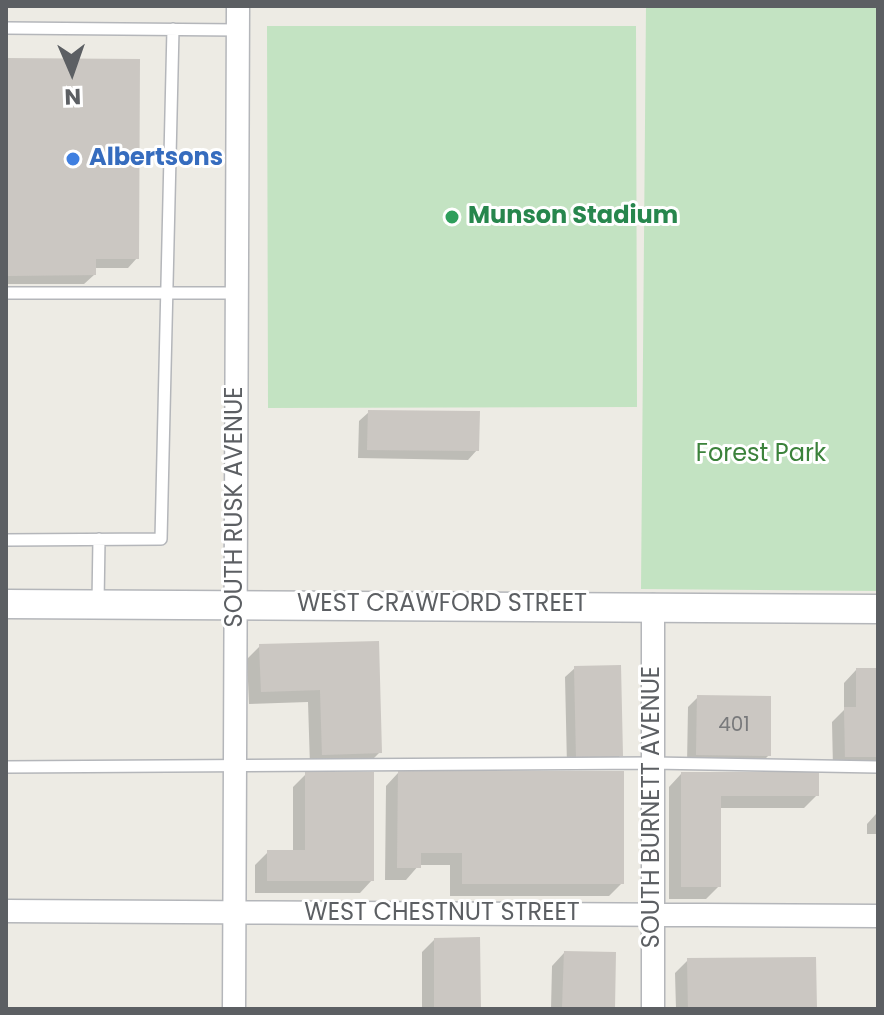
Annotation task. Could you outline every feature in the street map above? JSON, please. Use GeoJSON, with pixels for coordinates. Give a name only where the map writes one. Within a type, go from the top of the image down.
{"type":"FeatureCollection","features":[{"type":"Feature","properties":{"kind":"street","name":"SOUTH RUSK AVENUE"},"geometry":{"type":"LineString","coordinates":[[234,1009],[238,6]]}},
{"type":"Feature","properties":{"kind":"street","name":"WEST CRAWFORD STREET"},"geometry":{"type":"LineString","coordinates":[[6,604],[653,605],[878,609]]}},
{"type":"Feature","properties":{"kind":"street","name":"SOUTH BURNETT AVENUE"},"geometry":{"type":"LineString","coordinates":[[653,605],[653,1009]]}},
{"type":"Feature","properties":{"kind":"street","name":"WEST CHESTNUT STREET"},"geometry":{"type":"LineString","coordinates":[[6,911],[878,916]]}},
{"type":"Feature","properties":{"kind":"lane"},"geometry":{"type":"LineString","coordinates":[[6,28],[238,30]]}},
{"type":"Feature","properties":{"kind":"lane"},"geometry":{"type":"LineString","coordinates":[[6,540],[161,539],[164,293],[173,29]]}},
{"type":"Feature","properties":{"kind":"lane"},"geometry":{"type":"LineString","coordinates":[[6,293],[235,293]]}},
{"type":"Feature","properties":{"kind":"lane"},"geometry":{"type":"LineString","coordinates":[[98,605],[99,539]]}},
{"type":"Feature","properties":{"kind":"lane"},"geometry":{"type":"LineString","coordinates":[[6,767],[653,763],[878,767]]}},
{"type":"Feature","properties":{"kind":"green space","name":"Forest Park"},"geometry":{"type":"Polygon","coordinates":[[[646,6],[878,6],[878,591],[641,589],[646,6]]]}},
{"type":"Feature","properties":{"kind":"green space","name":"Munson Stadium"},"geometry":{"type":"Polygon","coordinates":[[[267,26],[636,26],[637,407],[268,408],[267,26]]]}},
{"type":"Feature","properties":{"kind":"building","name":"Albertsons"},"geometry":{"type":"Polygon","coordinates":[[[6,58],[140,59],[139,259],[96,259],[96,275],[6,276],[6,58]]]}},
{"type":"Feature","properties":{"kind":"building"},"geometry":{"type":"Polygon","coordinates":[[[368,410],[480,411],[479,451],[367,450],[368,410]]]}},
{"type":"Feature","properties":{"kind":"building"},"geometry":{"type":"Polygon","coordinates":[[[379,641],[382,753],[322,755],[320,690],[261,692],[259,644],[379,641]]]}},
{"type":"Feature","properties":{"kind":"building"},"geometry":{"type":"Polygon","coordinates":[[[621,665],[623,756],[576,757],[574,666],[621,665]]]}},
{"type":"Feature","properties":{"kind":"building"},"geometry":{"type":"Polygon","coordinates":[[[856,668],[878,668],[878,757],[845,757],[844,707],[856,707],[856,668]]]}},
{"type":"Feature","properties":{"kind":"building"},"geometry":{"type":"Polygon","coordinates":[[[697,695],[771,696],[771,756],[696,755],[697,695]]]}},
{"type":"Feature","properties":{"kind":"building"},"geometry":{"type":"Polygon","coordinates":[[[398,771],[624,771],[624,884],[462,884],[462,853],[421,853],[421,868],[397,868],[398,771]]]}},
{"type":"Feature","properties":{"kind":"building"},"geometry":{"type":"Polygon","coordinates":[[[305,772],[374,772],[374,881],[267,881],[267,850],[305,850],[305,772]]]}},
{"type":"Feature","properties":{"kind":"building"},"geometry":{"type":"Polygon","coordinates":[[[681,772],[819,772],[819,796],[721,796],[721,887],[681,887],[681,772]]]}},
{"type":"Feature","properties":{"kind":"building"},"geometry":{"type":"Polygon","coordinates":[[[480,937],[481,1009],[434,1009],[434,938],[480,937]]]}},
{"type":"Feature","properties":{"kind":"building"},"geometry":{"type":"Polygon","coordinates":[[[564,951],[616,952],[615,1009],[562,1009],[564,951]]]}},
{"type":"Feature","properties":{"kind":"building"},"geometry":{"type":"Polygon","coordinates":[[[816,957],[817,1009],[688,1009],[687,958],[816,957]]]}},
{"type":"Feature","properties":{"kind":"place","name":"Albertsons"},"geometry":{"type":"Point","coordinates":[73,159]}},
{"type":"Feature","properties":{"kind":"place","name":"Munson Stadium"},"geometry":{"type":"Point","coordinates":[452,217]}}]}
